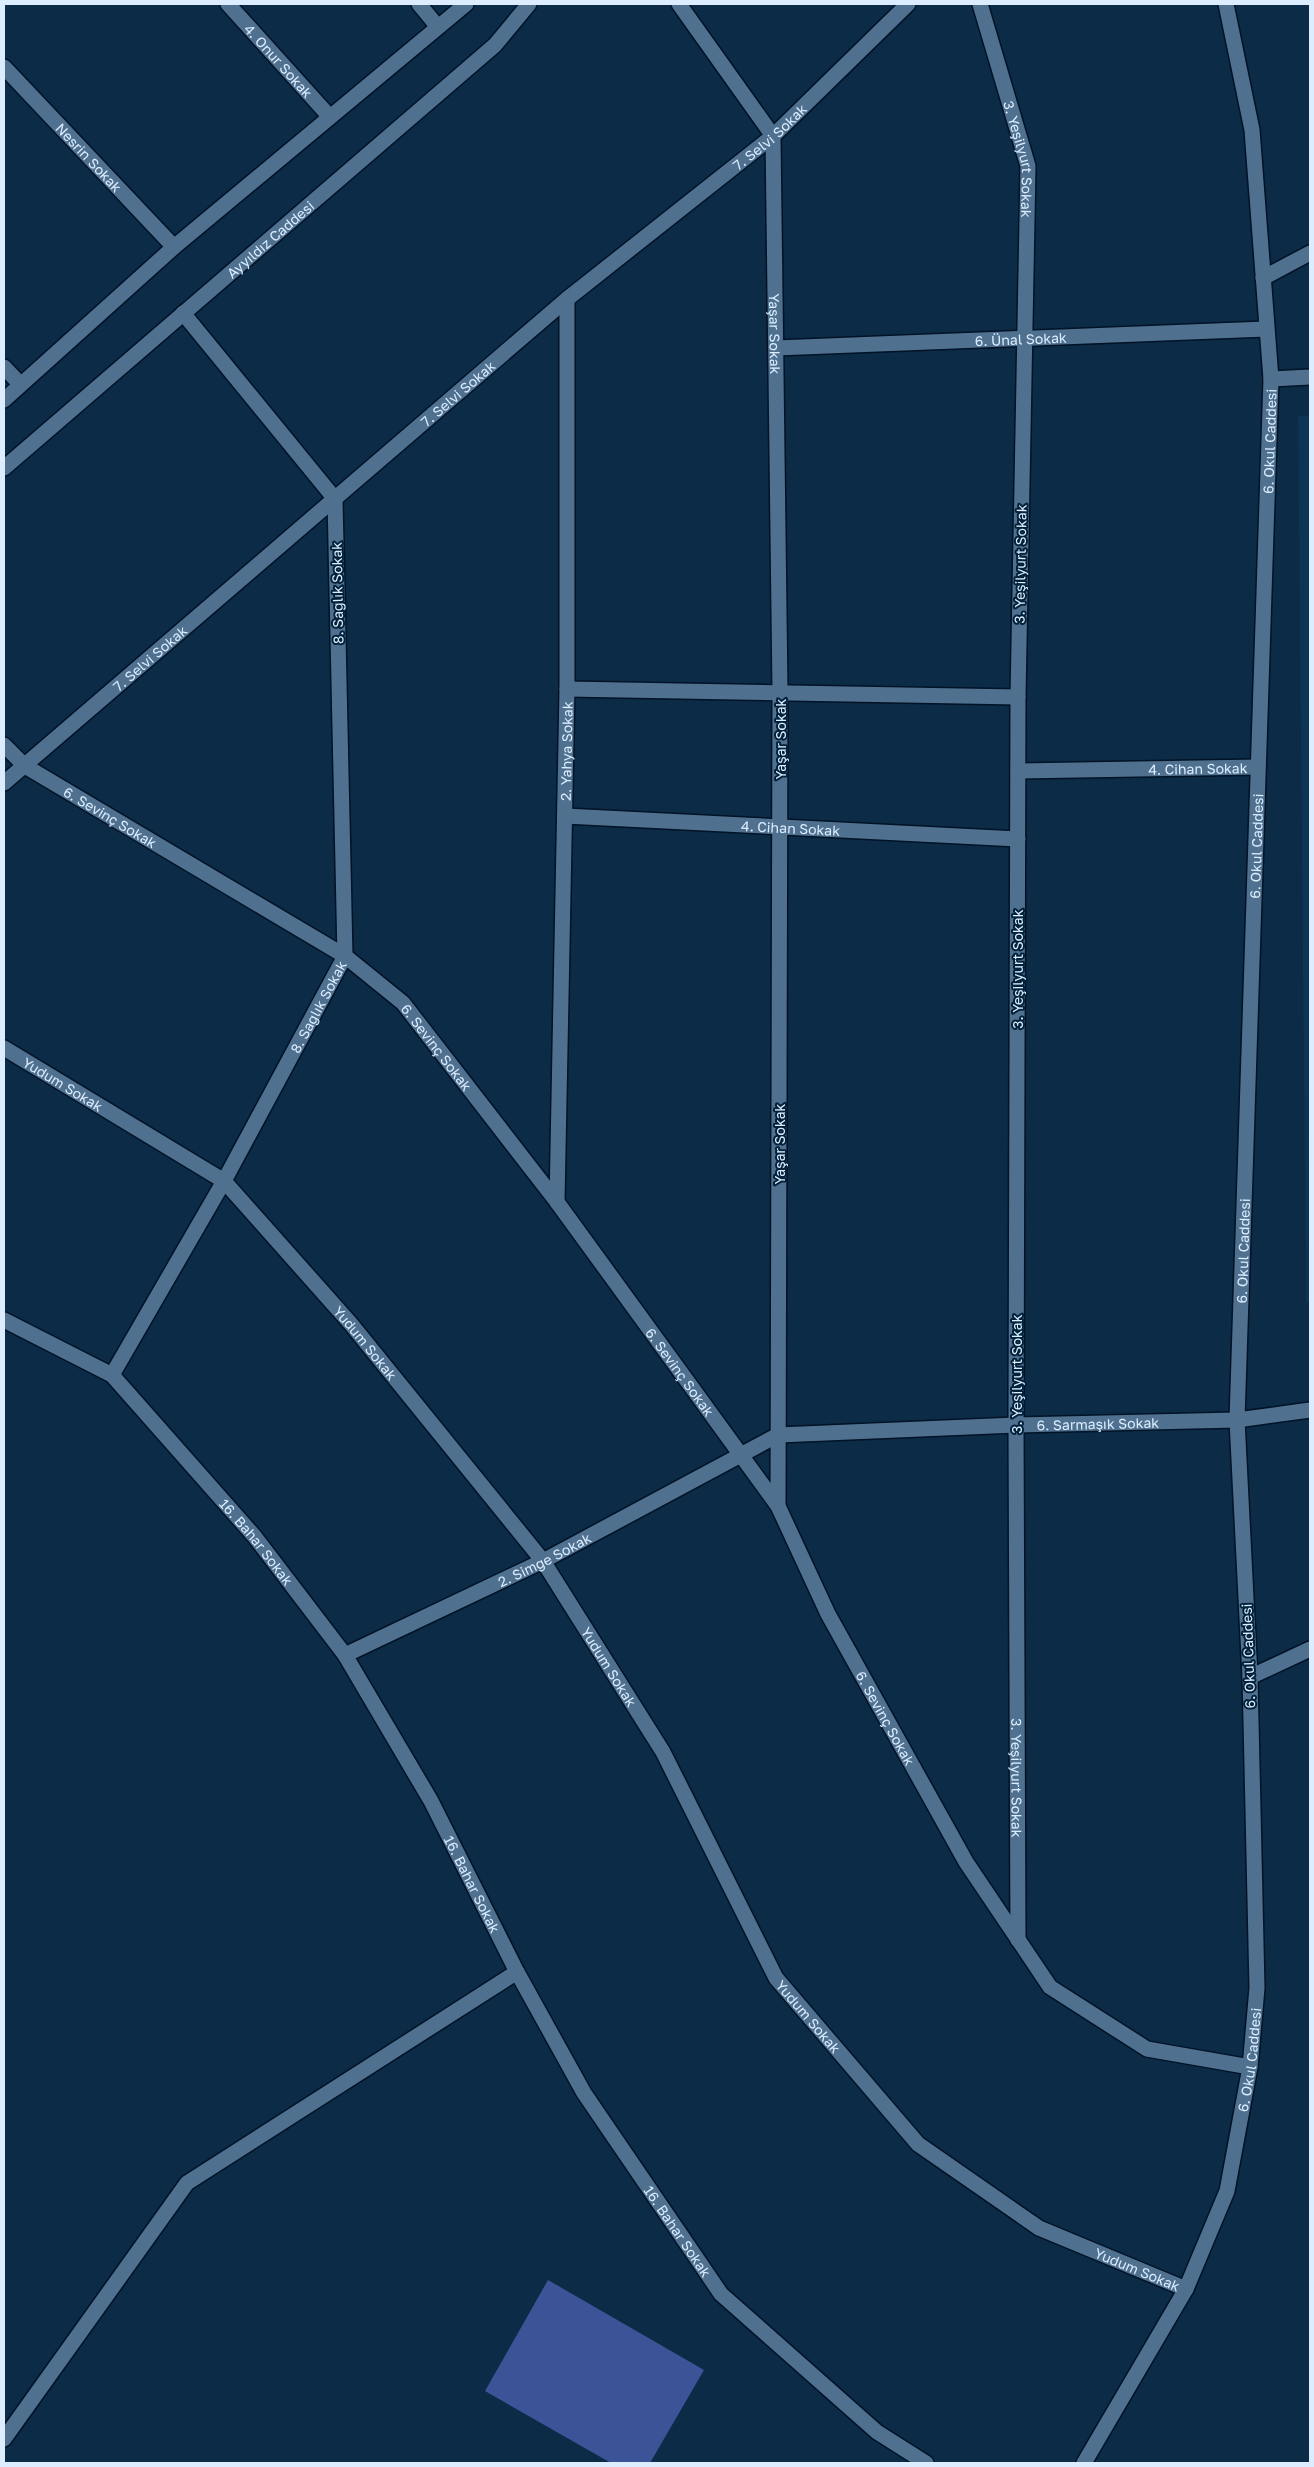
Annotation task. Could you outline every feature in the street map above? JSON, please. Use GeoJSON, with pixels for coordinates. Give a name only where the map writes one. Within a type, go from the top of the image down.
{"type":"FeatureCollection","features":[{"type":"Feature","properties":{"kind":"street","name":"4. Onur Sokak"},"geometry":{"type":"LineString","coordinates":[[228,4],[330,117]]}},
{"type":"Feature","properties":{"kind":"street"},"geometry":{"type":"LineString","coordinates":[[419,4],[438,26]]}},
{"type":"Feature","properties":{"kind":"street"},"geometry":{"type":"LineString","coordinates":[[4,400],[174,247],[466,4]]}},
{"type":"Feature","properties":{"kind":"street","name":"Ayyıldız Caddesi"},"geometry":{"type":"LineString","coordinates":[[4,468],[495,44],[529,4]]}},
{"type":"Feature","properties":{"kind":"street"},"geometry":{"type":"LineString","coordinates":[[679,4],[774,136]]}},
{"type":"Feature","properties":{"kind":"street","name":"7. Selvi Sokak"},"geometry":{"type":"LineString","coordinates":[[4,783],[567,299],[774,136],[908,4]]}},
{"type":"Feature","properties":{"kind":"street","name":"3. Yeşilyurt Sokak"},"geometry":{"type":"LineString","coordinates":[[980,4],[1028,166],[1018,697],[1016,1425],[1018,1940]]}},
{"type":"Feature","properties":{"kind":"street","name":"6. Okul Caddesi"},"geometry":{"type":"LineString","coordinates":[[1084,2463],[1186,2290],[1227,2191],[1250,2066],[1257,1988],[1250,1677],[1236,1420],[1271,379],[1252,130],[1226,4]]}},
{"type":"Feature","properties":{"kind":"street","name":"Nesrin Sokak"},"geometry":{"type":"LineString","coordinates":[[4,67],[174,247]]}},
{"type":"Feature","properties":{"kind":"street","name":"Yaşar Sokak"},"geometry":{"type":"LineString","coordinates":[[774,136],[780,692],[778,1506]]}},
{"type":"Feature","properties":{"kind":"street"},"geometry":{"type":"LineString","coordinates":[[1263,278],[1310,253]]}},
{"type":"Feature","properties":{"kind":"street","name":"2. Yahya Sokak"},"geometry":{"type":"LineString","coordinates":[[557,1202],[567,689],[567,299]]}},
{"type":"Feature","properties":{"kind":"street"},"geometry":{"type":"LineString","coordinates":[[183,313],[335,500]]}},
{"type":"Feature","properties":{"kind":"street","name":"6. Ünal Sokak"},"geometry":{"type":"LineString","coordinates":[[776,348],[1266,329]]}},
{"type":"Feature","properties":{"kind":"street"},"geometry":{"type":"LineString","coordinates":[[4,366],[20,384]]}},
{"type":"Feature","properties":{"kind":"street"},"geometry":{"type":"LineString","coordinates":[[1271,379],[1310,377]]}},
{"type":"Feature","properties":{"kind":"street","name":"8. Sağlık Sokak"},"geometry":{"type":"LineString","coordinates":[[112,1375],[224,1181],[345,956],[335,500]]}},
{"type":"Feature","properties":{"kind":"street"},"geometry":{"type":"LineString","coordinates":[[567,689],[1018,697]]}},
{"type":"Feature","properties":{"kind":"street","name":"6. Sevinç Sokak"},"geometry":{"type":"LineString","coordinates":[[4,745],[25,766],[345,956],[403,1003],[557,1202],[778,1506],[828,1614],[966,1862],[1050,1987],[1148,2049],[1250,2066]]}},
{"type":"Feature","properties":{"kind":"street","name":"4. Cihan Sokak"},"geometry":{"type":"LineString","coordinates":[[1018,771],[1258,767]]}},
{"type":"Feature","properties":{"kind":"street","name":"4. Cihan Sokak"},"geometry":{"type":"LineString","coordinates":[[565,816],[780,825],[1018,839]]}},
{"type":"Feature","properties":{"kind":"street","name":"Yudum Sokak"},"geometry":{"type":"LineString","coordinates":[[4,1048],[224,1181],[351,1324],[543,1561],[664,1752],[776,1978],[918,2144],[1039,2228],[1186,2290]]}},
{"type":"Feature","properties":{"kind":"street","name":"16. Bahar Sokak"},"geometry":{"type":"LineString","coordinates":[[4,1320],[112,1375],[255,1537],[345,1655],[431,1801],[516,1972],[584,2093],[721,2294],[877,2432],[926,2463]]}},
{"type":"Feature","properties":{"kind":"street","name":"6. Sarmaşık Sokak"},"geometry":{"type":"LineString","coordinates":[[740,1454],[778,1435],[1016,1425],[1236,1420],[1310,1410]]}},
{"type":"Feature","properties":{"kind":"street","name":"2. Simge Sokak"},"geometry":{"type":"LineString","coordinates":[[345,1655],[543,1561],[740,1454]]}},
{"type":"Feature","properties":{"kind":"street"},"geometry":{"type":"LineString","coordinates":[[1250,1677],[1310,1649]]}},
{"type":"Feature","properties":{"kind":"street"},"geometry":{"type":"LineString","coordinates":[[4,2439],[187,2183],[516,1972]]}},
{"type":"Feature","properties":{"kind":"shaded area"},"geometry":{"type":"Polygon","coordinates":[[[1298,416],[1310,416],[1310,1302],[1306,1303],[1298,416]]]}},
{"type":"Feature","properties":{"kind":"building"},"geometry":{"type":"Polygon","coordinates":[[[548,2280],[704,2370],[650,2463],[611,2463],[485,2391],[548,2280]]]}}]}
